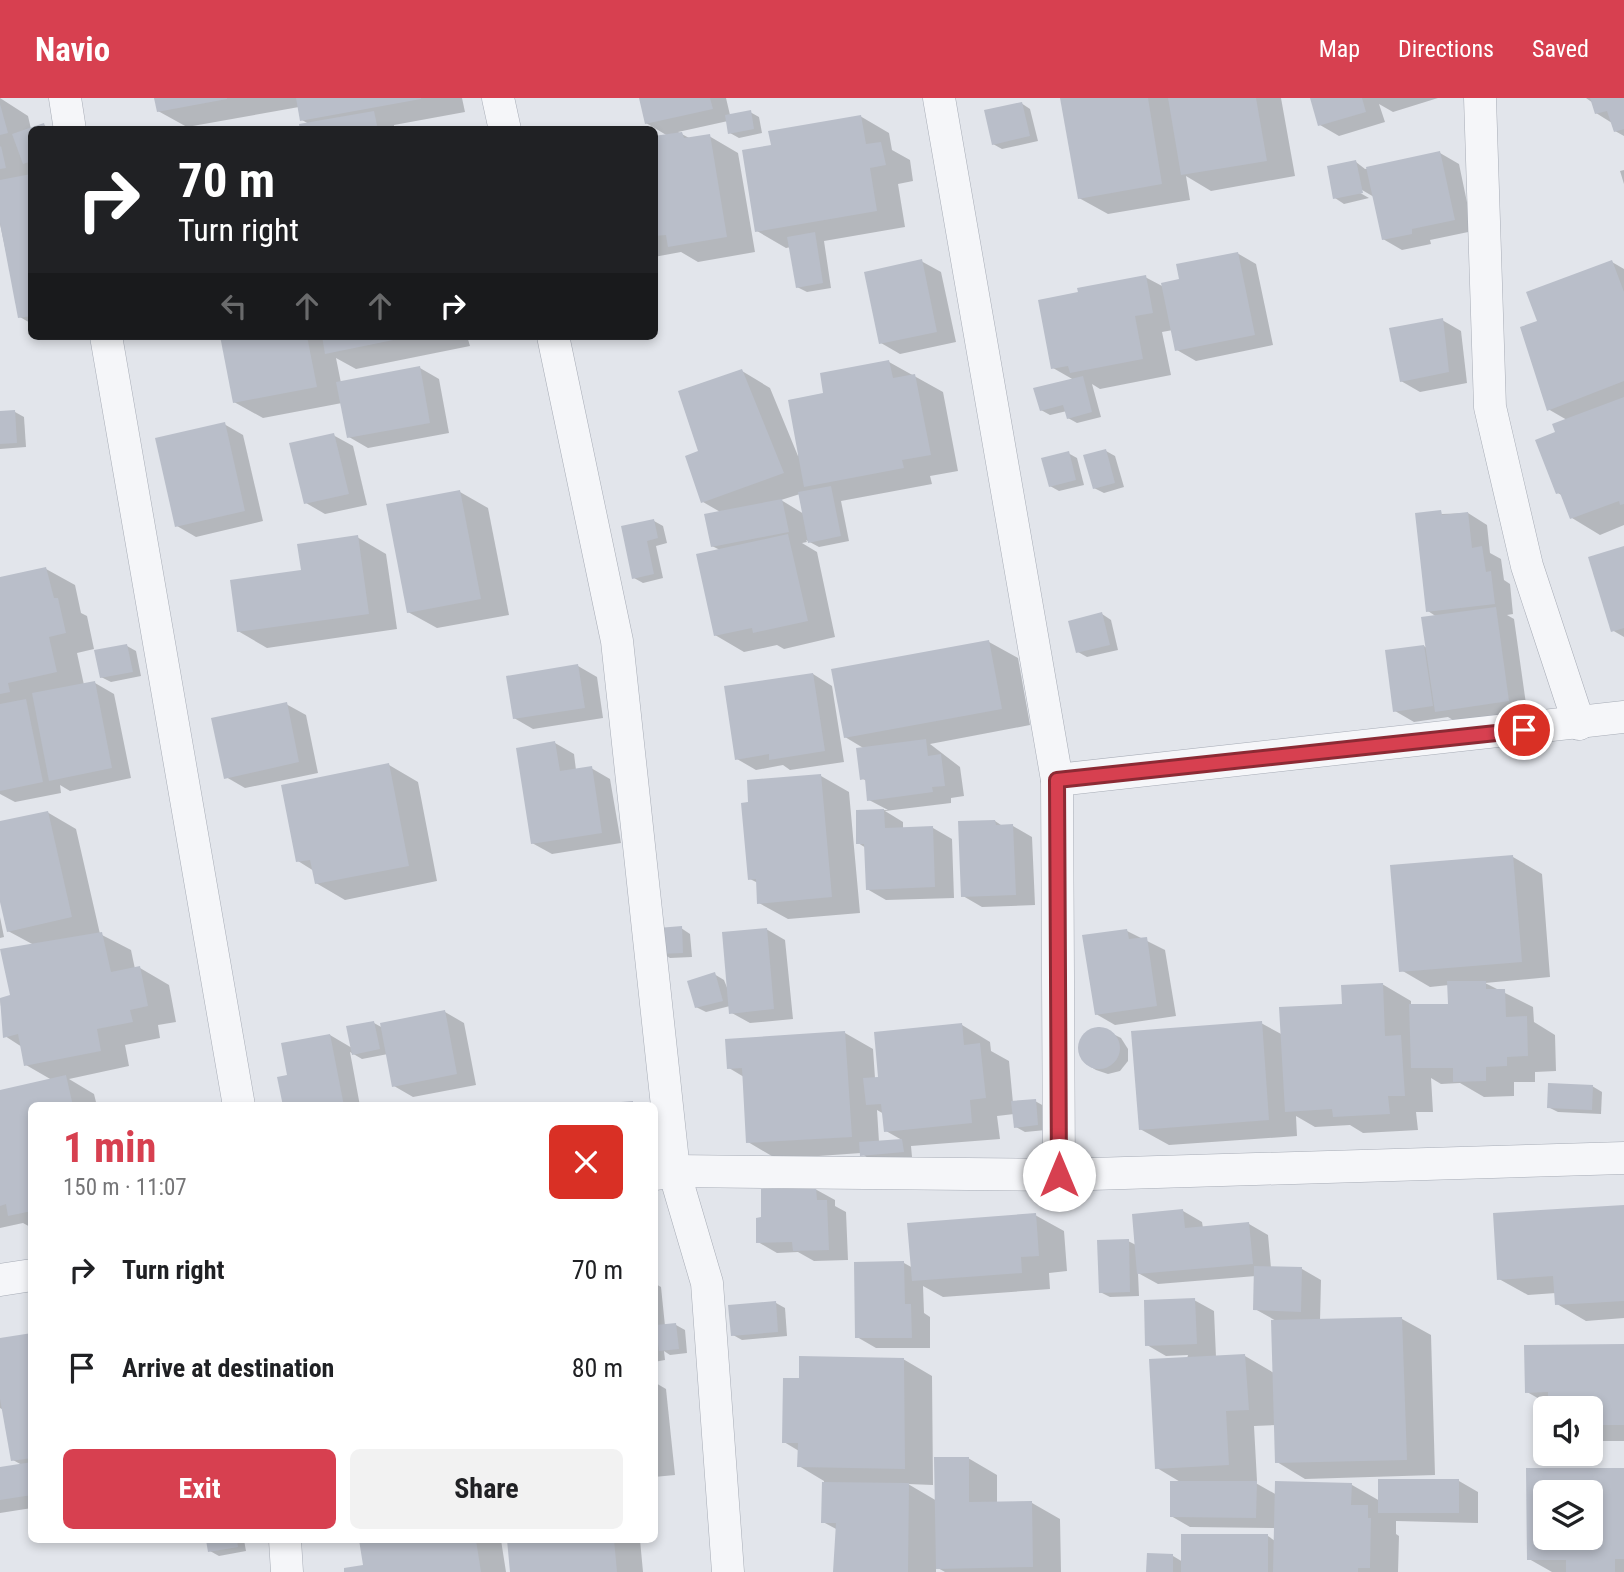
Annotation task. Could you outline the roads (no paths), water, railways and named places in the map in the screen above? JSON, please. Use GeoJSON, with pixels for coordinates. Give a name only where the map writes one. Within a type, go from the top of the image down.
{"type":"FeatureCollection","features":[{"type":"Feature","properties":{"kind":"street"},"geometry":{"type":"LineString","coordinates":[[65,98],[70,126]]}},
{"type":"Feature","properties":{"kind":"street"},"geometry":{"type":"LineString","coordinates":[[498,98],[504,126]]}},
{"type":"Feature","properties":{"kind":"street"},"geometry":{"type":"LineString","coordinates":[[939,98],[1057,780],[1059,1175]]}},
{"type":"Feature","properties":{"kind":"street"},"geometry":{"type":"LineString","coordinates":[[1480,98],[1490,407],[1527,566],[1579,724]]}},
{"type":"Feature","properties":{"kind":"street"},"geometry":{"type":"LineString","coordinates":[[107,340],[238,1102]]}},
{"type":"Feature","properties":{"kind":"street"},"geometry":{"type":"LineString","coordinates":[[554,340],[617,641],[658,1102]]}},
{"type":"Feature","properties":{"kind":"street"},"geometry":{"type":"LineString","coordinates":[[1057,780],[1624,717]]}},
{"type":"Feature","properties":{"kind":"street"},"geometry":{"type":"LineString","coordinates":[[658,1104],[664,1172],[707,1283],[728,1572]]}},
{"type":"Feature","properties":{"kind":"street"},"geometry":{"type":"LineString","coordinates":[[664,1172],[1059,1175],[1624,1158]]}},
{"type":"Feature","properties":{"kind":"street"},"geometry":{"type":"LineString","coordinates":[[0,1280],[28,1276]]}},
{"type":"Feature","properties":{"kind":"street"},"geometry":{"type":"LineString","coordinates":[[285,1543],[287,1572]]}}]}
